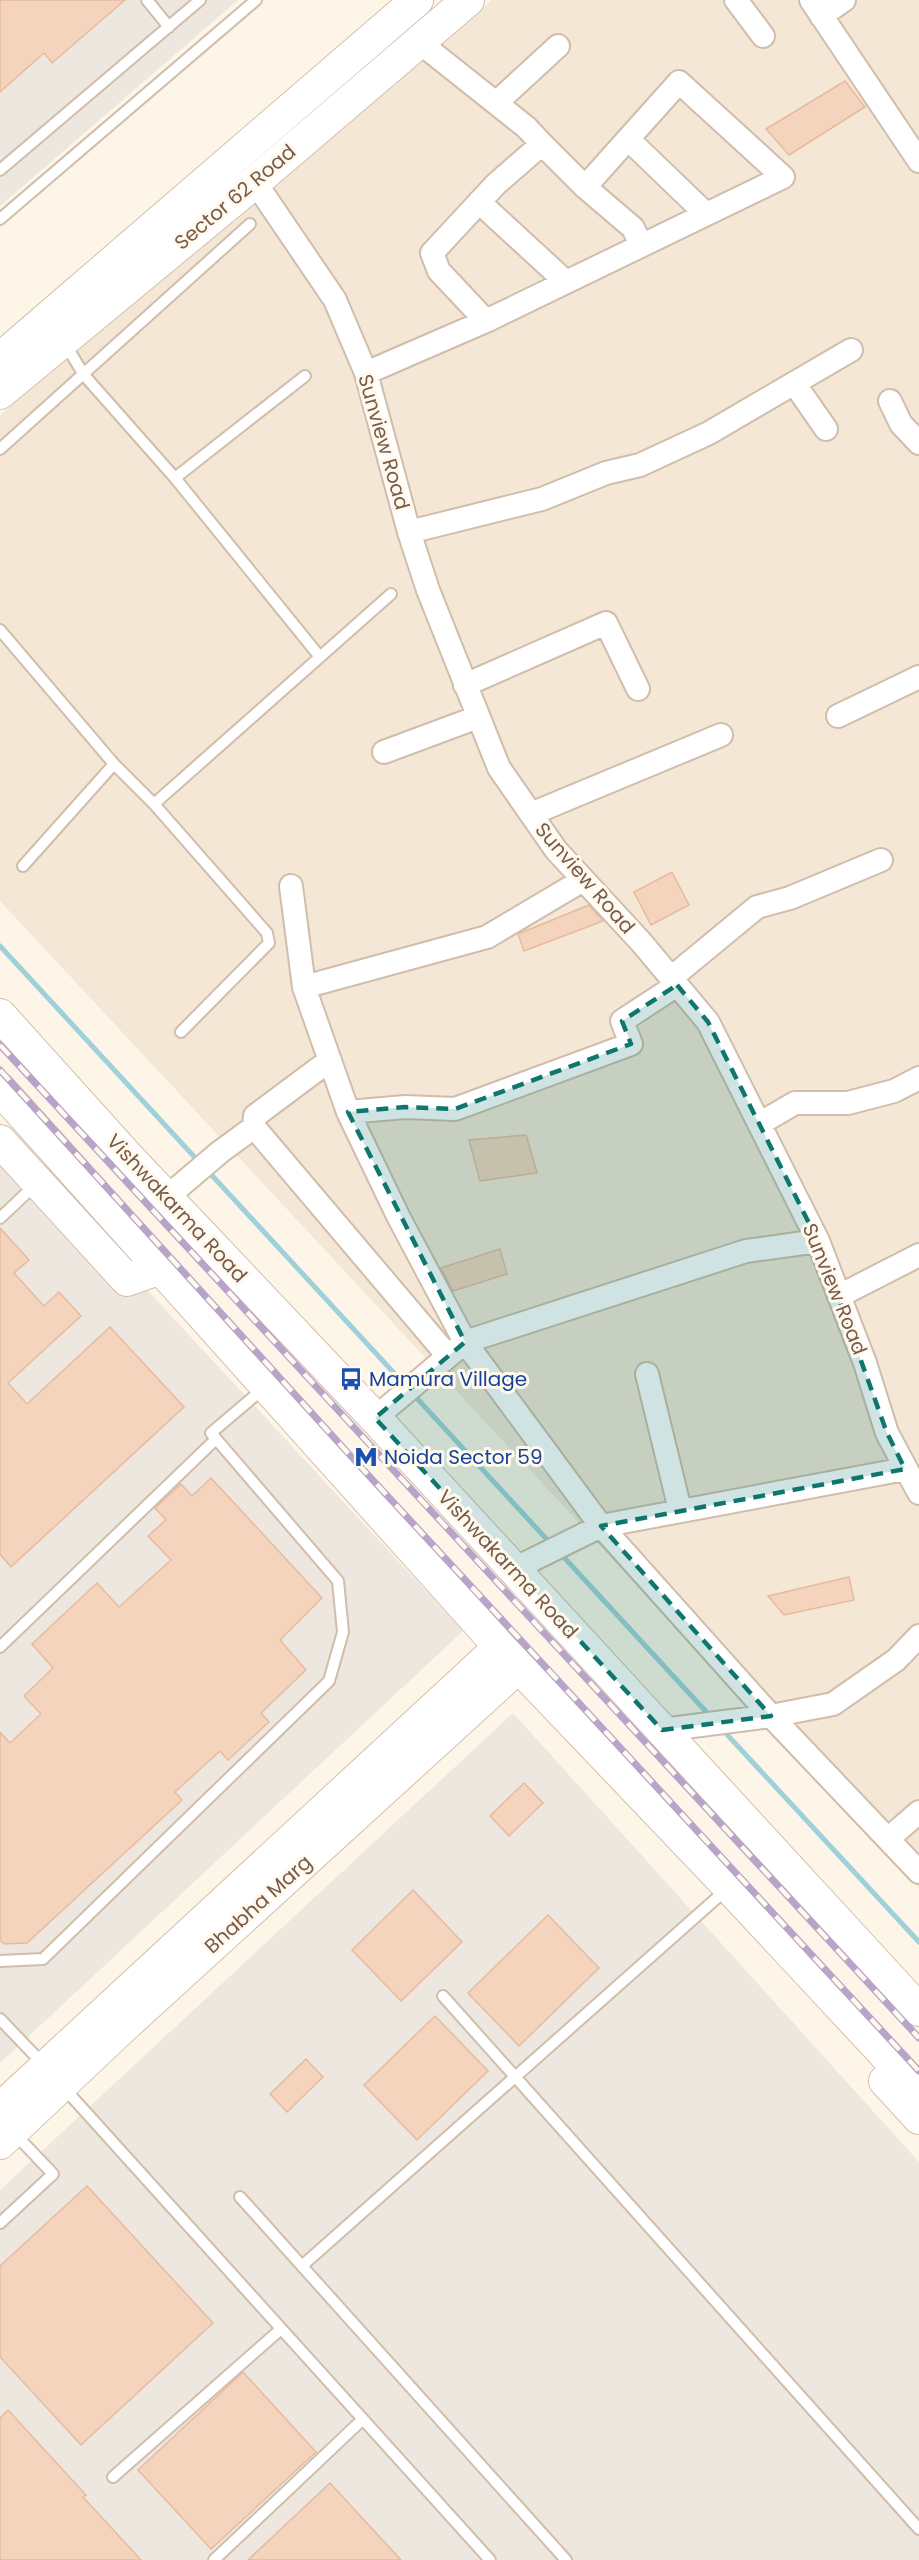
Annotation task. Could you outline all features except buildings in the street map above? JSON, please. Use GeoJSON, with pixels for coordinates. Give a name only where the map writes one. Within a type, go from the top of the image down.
{"type":"FeatureCollection","features":[{"type":"Feature","properties":{"kind":"main road","name":"Sector 62 Road"},"geometry":{"type":"LineString","coordinates":[[0,359],[417,0]]}},
{"type":"Feature","properties":{"kind":"main road","name":"Sector 62 Road"},"geometry":{"type":"LineString","coordinates":[[0,393],[266,173],[468,0]]}},
{"type":"Feature","properties":{"kind":"main road"},"geometry":{"type":"LineString","coordinates":[[255,140],[266,173]]}},
{"type":"Feature","properties":{"kind":"main road","name":"Vishwakarma Road"},"geometry":{"type":"LineString","coordinates":[[0,1015],[119,1146],[375,1418],[512,1570],[906,1987],[919,2010]]}},
{"type":"Feature","properties":{"kind":"main road"},"geometry":{"type":"LineString","coordinates":[[0,1089],[509,1657],[729,1887],[919,2091]]}},
{"type":"Feature","properties":{"kind":"main road"},"geometry":{"type":"LineString","coordinates":[[43,1136],[56,1138],[70,1128],[78,1116],[79,1102]]}},
{"type":"Feature","properties":{"kind":"main road"},"geometry":{"type":"LineString","coordinates":[[0,1141],[127,1280],[161,1268]]}},
{"type":"Feature","properties":{"kind":"main road"},"geometry":{"type":"LineString","coordinates":[[81,1178],[86,1161],[91,1155],[105,1146],[119,1146]]}},
{"type":"Feature","properties":{"kind":"main road","name":"Bhabha Marg"},"geometry":{"type":"LineString","coordinates":[[4,2128],[54,2076],[122,2028],[451,1709],[509,1657]]}},
{"type":"Feature","properties":{"kind":"main road"},"geometry":{"type":"LineString","coordinates":[[852,2020],[874,2068],[919,2118]]}},
{"type":"Feature","properties":{"kind":"street"},"geometry":{"type":"LineString","coordinates":[[736,0],[763,36]]}},
{"type":"Feature","properties":{"kind":"street"},"geometry":{"type":"LineString","coordinates":[[844,0],[816,8],[919,160]]}},
{"type":"Feature","properties":{"kind":"street"},"geometry":{"type":"LineString","coordinates":[[419,42],[526,127],[585,187],[633,228],[641,245]]}},
{"type":"Feature","properties":{"kind":"street"},"geometry":{"type":"LineString","coordinates":[[496,104],[558,46]]}},
{"type":"Feature","properties":{"kind":"street"},"geometry":{"type":"LineString","coordinates":[[366,373],[486,321],[783,177],[679,82],[585,187]]}},
{"type":"Feature","properties":{"kind":"street"},"geometry":{"type":"LineString","coordinates":[[628,139],[706,214]]}},
{"type":"Feature","properties":{"kind":"street"},"geometry":{"type":"LineString","coordinates":[[486,321],[440,271],[432,253],[496,184],[542,144]]}},
{"type":"Feature","properties":{"kind":"street","name":"Sunview Road"},"geometry":{"type":"LineString","coordinates":[[266,173],[334,300],[366,373],[409,532],[428,590],[499,768],[556,850],[708,1022],[818,1241],[865,1363],[887,1433],[919,1494]]}},
{"type":"Feature","properties":{"kind":"street"},"geometry":{"type":"LineString","coordinates":[[479,202],[566,282]]}},
{"type":"Feature","properties":{"kind":"street"},"geometry":{"type":"LineString","coordinates":[[409,532],[542,499],[606,472],[640,465],[709,433],[851,350]]}},
{"type":"Feature","properties":{"kind":"street"},"geometry":{"type":"LineString","coordinates":[[794,383],[826,429]]}},
{"type":"Feature","properties":{"kind":"street"},"geometry":{"type":"LineString","coordinates":[[890,401],[901,424],[919,443]]}},
{"type":"Feature","properties":{"kind":"street"},"geometry":{"type":"LineString","coordinates":[[465,685],[606,623],[638,689]]}},
{"type":"Feature","properties":{"kind":"street"},"geometry":{"type":"LineString","coordinates":[[838,716],[919,677]]}},
{"type":"Feature","properties":{"kind":"street"},"geometry":{"type":"LineString","coordinates":[[384,752],[478,717]]}},
{"type":"Feature","properties":{"kind":"street"},"geometry":{"type":"LineString","coordinates":[[531,814],[721,735]]}},
{"type":"Feature","properties":{"kind":"street"},"geometry":{"type":"LineString","coordinates":[[348,1112],[405,1107],[455,1109],[631,1044],[622,1021],[674,982],[757,907],[790,898],[881,860]]}},
{"type":"Feature","properties":{"kind":"street"},"geometry":{"type":"LineString","coordinates":[[304,987],[487,937],[583,880]]}},
{"type":"Feature","properties":{"kind":"street"},"geometry":{"type":"LineString","coordinates":[[291,886],[304,987],[348,1112],[398,1216],[465,1342],[601,1526],[771,1716],[919,1872]]}},
{"type":"Feature","properties":{"kind":"street"},"geometry":{"type":"LineString","coordinates":[[330,1060],[255,1116],[254,1127],[448,1356]]}},
{"type":"Feature","properties":{"kind":"street"},"geometry":{"type":"LineString","coordinates":[[759,1124],[795,1102],[848,1103],[894,1091],[919,1078]]}},
{"type":"Feature","properties":{"kind":"street"},"geometry":{"type":"LineString","coordinates":[[167,1197],[220,1152],[254,1127]]}},
{"type":"Feature","properties":{"kind":"street"},"geometry":{"type":"LineString","coordinates":[[375,1418],[465,1342],[746,1251],[818,1241]]}},
{"type":"Feature","properties":{"kind":"street"},"geometry":{"type":"LineString","coordinates":[[839,1296],[919,1255]]}},
{"type":"Feature","properties":{"kind":"street"},"geometry":{"type":"LineString","coordinates":[[647,1374],[680,1510]]}},
{"type":"Feature","properties":{"kind":"street"},"geometry":{"type":"LineString","coordinates":[[512,1570],[601,1526],[905,1469]]}},
{"type":"Feature","properties":{"kind":"street"},"geometry":{"type":"LineString","coordinates":[[662,1730],[771,1716],[833,1704],[896,1660],[919,1636]]}},
{"type":"Feature","properties":{"kind":"street"},"geometry":{"type":"LineString","coordinates":[[888,1839],[919,1812]]}},
{"type":"Feature","properties":{"kind":"lane"},"geometry":{"type":"LineString","coordinates":[[147,0],[169,27]]}},
{"type":"Feature","properties":{"kind":"lane"},"geometry":{"type":"LineString","coordinates":[[0,170],[200,0]]}},
{"type":"Feature","properties":{"kind":"lane"},"geometry":{"type":"LineString","coordinates":[[0,219],[256,0]]}},
{"type":"Feature","properties":{"kind":"lane"},"geometry":{"type":"LineString","coordinates":[[0,449],[250,224]]}},
{"type":"Feature","properties":{"kind":"lane"},"geometry":{"type":"LineString","coordinates":[[63,339],[84,375],[175,478],[320,657]]}},
{"type":"Feature","properties":{"kind":"lane"},"geometry":{"type":"LineString","coordinates":[[175,478],[305,376]]}},
{"type":"Feature","properties":{"kind":"lane"},"geometry":{"type":"LineString","coordinates":[[154,804],[391,594]]}},
{"type":"Feature","properties":{"kind":"lane"},"geometry":{"type":"LineString","coordinates":[[0,630],[114,764],[154,804],[267,933],[269,943],[182,1032]]}},
{"type":"Feature","properties":{"kind":"lane"},"geometry":{"type":"LineString","coordinates":[[23,866],[114,764]]}},
{"type":"Feature","properties":{"kind":"lane"},"geometry":{"type":"LineString","coordinates":[[0,1218],[38,1183]]}},
{"type":"Feature","properties":{"kind":"lane"},"geometry":{"type":"LineString","coordinates":[[0,1961],[43,1959],[328,1681],[343,1632],[338,1581],[211,1433],[266,1386]]}},
{"type":"Feature","properties":{"kind":"lane"},"geometry":{"type":"LineString","coordinates":[[0,1647],[216,1439]]}},
{"type":"Feature","properties":{"kind":"lane"},"geometry":{"type":"LineString","coordinates":[[303,2265],[729,1887]]}},
{"type":"Feature","properties":{"kind":"lane"},"geometry":{"type":"LineString","coordinates":[[443,1996],[919,2529]]}},
{"type":"Feature","properties":{"kind":"lane"},"geometry":{"type":"LineString","coordinates":[[2,2026],[54,2076],[490,2560]]}},
{"type":"Feature","properties":{"kind":"lane"},"geometry":{"type":"LineString","coordinates":[[0,2223],[53,2174],[4,2128]]}},
{"type":"Feature","properties":{"kind":"lane"},"geometry":{"type":"LineString","coordinates":[[240,2197],[566,2560]]}},
{"type":"Feature","properties":{"kind":"lane"},"geometry":{"type":"LineString","coordinates":[[112,2477],[281,2329]]}},
{"type":"Feature","properties":{"kind":"lane"},"geometry":{"type":"LineString","coordinates":[[214,2560],[363,2419]]}},
{"type":"Feature","properties":{"kind":"highlighted area"},"geometry":{"type":"Polygon","coordinates":[[[677,985],[708,1022],[818,1241],[887,1433],[905,1469],[601,1526],[771,1716],[662,1730],[375,1418],[465,1342],[348,1112],[405,1107],[455,1109],[631,1044],[622,1021],[677,985]]]}},
{"type":"Feature","properties":{"kind":"shaded area"},"geometry":{"type":"Polygon","coordinates":[[[0,0],[238,0],[0,206],[0,0]]]}},
{"type":"Feature","properties":{"kind":"shaded area"},"geometry":{"type":"Polygon","coordinates":[[[492,0],[919,0],[919,1888],[0,901],[0,415],[492,0]]]}},
{"type":"Feature","properties":{"kind":"shaded area"},"geometry":{"type":"Polygon","coordinates":[[[0,1131],[463,1631],[0,2063],[0,1131]]]}},
{"type":"Feature","properties":{"kind":"shaded area"},"geometry":{"type":"Polygon","coordinates":[[[513,1713],[919,2162],[919,2560],[0,2560],[0,2190],[513,1713]]]}},
{"type":"Feature","properties":{"kind":"waterway"},"geometry":{"type":"LineString","coordinates":[[0,946],[200,1163]]}},
{"type":"Feature","properties":{"kind":"waterway"},"geometry":{"type":"LineString","coordinates":[[207,1170],[406,1386]]}},
{"type":"Feature","properties":{"kind":"waterway"},"geometry":{"type":"LineString","coordinates":[[412,1393],[552,1545]]}},
{"type":"Feature","properties":{"kind":"waterway"},"geometry":{"type":"LineString","coordinates":[[559,1552],[711,1717]]}},
{"type":"Feature","properties":{"kind":"waterway"},"geometry":{"type":"LineString","coordinates":[[721,1728],[919,1942]]}},
{"type":"Feature","properties":{"kind":"railway"},"geometry":{"type":"LineString","coordinates":[[0,1045],[919,2038]]}},
{"type":"Feature","properties":{"kind":"railway"},"geometry":{"type":"LineString","coordinates":[[0,1070],[358,1464],[919,2071]]}},
{"type":"Feature","properties":{"kind":"place","name":"Mamura Village"},"geometry":{"type":"Point","coordinates":[351,1379]}},
{"type":"Feature","properties":{"kind":"place","name":"Noida Sector 59"},"geometry":{"type":"Point","coordinates":[366,1457]}}]}
